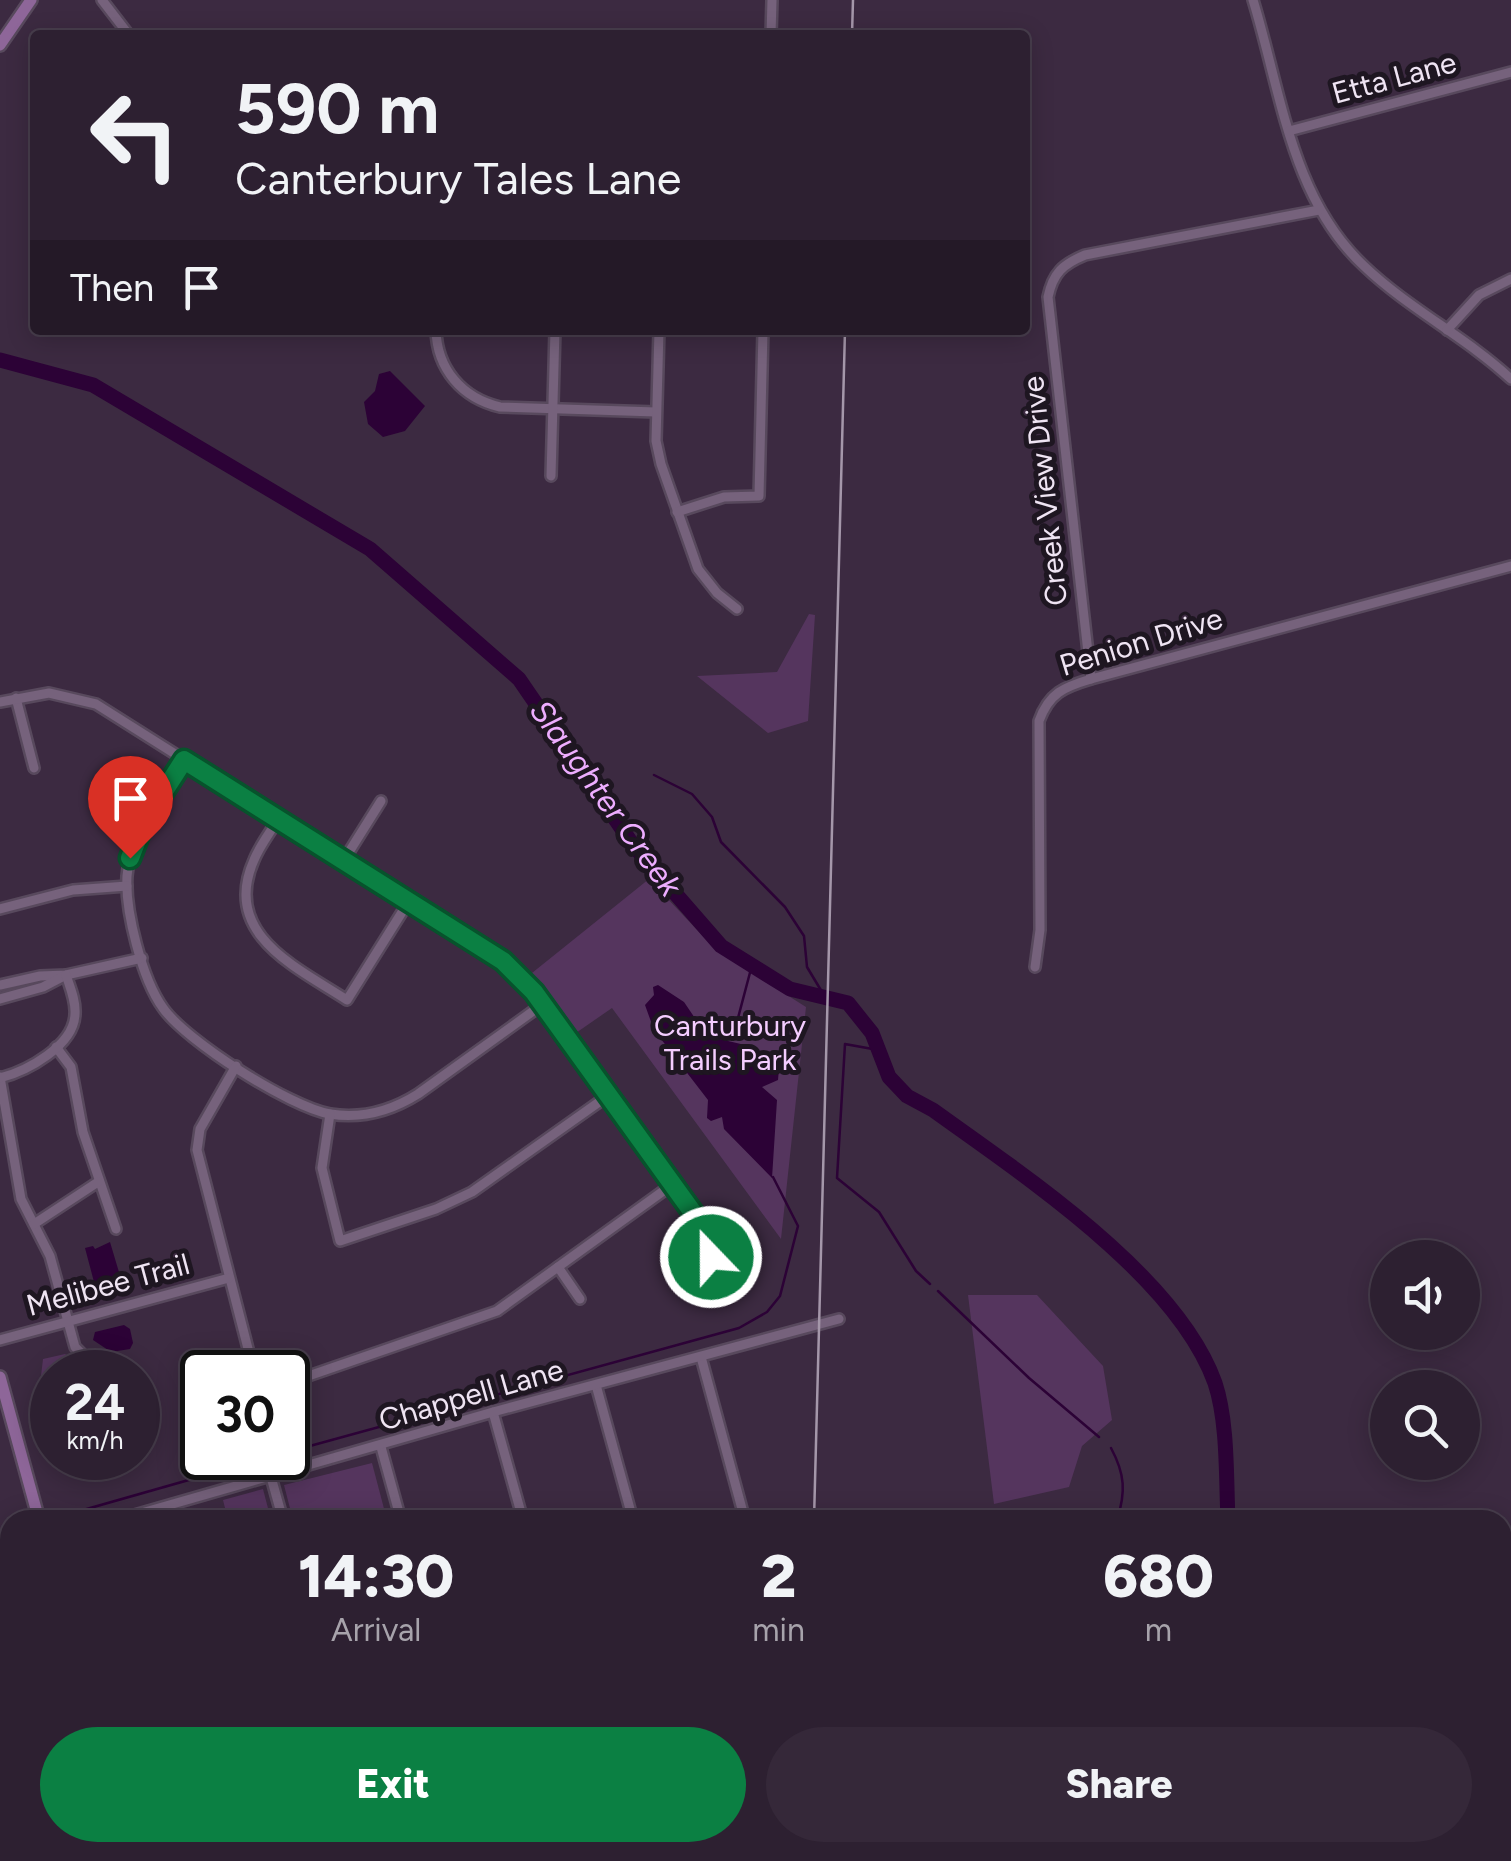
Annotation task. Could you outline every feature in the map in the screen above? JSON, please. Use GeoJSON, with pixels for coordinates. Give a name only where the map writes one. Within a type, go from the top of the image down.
{"type":"FeatureCollection","features":[{"type":"Feature","properties":{"kind":"main road"},"geometry":{"type":"LineString","coordinates":[[0,45],[31,0]]}},
{"type":"Feature","properties":{"kind":"main road"},"geometry":{"type":"LineString","coordinates":[[0,1378],[36,1510]]}},
{"type":"Feature","properties":{"kind":"street"},"geometry":{"type":"LineString","coordinates":[[102,0],[125,30]]}},
{"type":"Feature","properties":{"kind":"street"},"geometry":{"type":"LineString","coordinates":[[771,30],[772,0]]}},
{"type":"Feature","properties":{"kind":"street"},"geometry":{"type":"LineString","coordinates":[[1252,0],[1296,156],[1320,210],[1362,265],[1511,378]]}},
{"type":"Feature","properties":{"kind":"street","name":"Etta Lane"},"geometry":{"type":"LineString","coordinates":[[1289,130],[1511,72]]}},
{"type":"Feature","properties":{"kind":"street","name":"Creek View Drive"},"geometry":{"type":"LineString","coordinates":[[1091,679],[1048,297],[1056,272],[1085,255],[1320,210]]}},
{"type":"Feature","properties":{"kind":"street"},"geometry":{"type":"LineString","coordinates":[[1447,330],[1478,295],[1511,279]]}},
{"type":"Feature","properties":{"kind":"street"},"geometry":{"type":"LineString","coordinates":[[437,335],[440,359],[454,380],[466,392],[500,407],[656,412]]}},
{"type":"Feature","properties":{"kind":"street"},"geometry":{"type":"LineString","coordinates":[[551,476],[555,335]]}},
{"type":"Feature","properties":{"kind":"street"},"geometry":{"type":"LineString","coordinates":[[658,335],[658,452],[698,569],[717,593],[737,609]]}},
{"type":"Feature","properties":{"kind":"street"},"geometry":{"type":"LineString","coordinates":[[677,512],[724,498],[759,496],[763,335]]}},
{"type":"Feature","properties":{"kind":"street","name":"Penion Drive"},"geometry":{"type":"LineString","coordinates":[[1035,967],[1040,930],[1038,721],[1051,696],[1091,679],[1511,566]]}},
{"type":"Feature","properties":{"kind":"street"},"geometry":{"type":"LineString","coordinates":[[0,702],[50,694],[85,700],[106,710],[503,961],[543,1004],[709,1237],[711,1257],[704,1270]]}},
{"type":"Feature","properties":{"kind":"street"},"geometry":{"type":"LineString","coordinates":[[16,698],[34,768]]}},
{"type":"Feature","properties":{"kind":"street"},"geometry":{"type":"LineString","coordinates":[[184,760],[138,834],[127,886],[142,958],[154,993],[166,1012],[192,1037],[302,1106],[330,1114],[375,1113],[408,1100],[543,1004]]}},
{"type":"Feature","properties":{"kind":"street"},"geometry":{"type":"LineString","coordinates":[[344,860],[381,801]]}},
{"type":"Feature","properties":{"kind":"street"},"geometry":{"type":"LineString","coordinates":[[278,820],[249,872],[247,900],[252,922],[270,948],[346,1000],[409,901]]}},
{"type":"Feature","properties":{"kind":"street"},"geometry":{"type":"LineString","coordinates":[[0,909],[73,890],[127,886]]}},
{"type":"Feature","properties":{"kind":"street"},"geometry":{"type":"LineString","coordinates":[[0,984],[66,975],[142,958]]}},
{"type":"Feature","properties":{"kind":"street"},"geometry":{"type":"LineString","coordinates":[[0,999],[43,988],[66,975]]}},
{"type":"Feature","properties":{"kind":"street"},"geometry":{"type":"LineString","coordinates":[[66,975],[76,1016],[71,1029],[34,1066],[0,1077],[21,1199],[50,1256],[78,1350]]}},
{"type":"Feature","properties":{"kind":"street"},"geometry":{"type":"LineString","coordinates":[[56,1047],[71,1067],[83,1132],[116,1229]]}},
{"type":"Feature","properties":{"kind":"street"},"geometry":{"type":"LineString","coordinates":[[236,1066],[205,1118],[198,1140],[200,1171],[248,1350]]}},
{"type":"Feature","properties":{"kind":"street"},"geometry":{"type":"LineString","coordinates":[[330,1114],[322,1178],[340,1241],[436,1210],[472,1192],[609,1095]]}},
{"type":"Feature","properties":{"kind":"street"},"geometry":{"type":"LineString","coordinates":[[34,1224],[98,1182]]}},
{"type":"Feature","properties":{"kind":"street"},"geometry":{"type":"LineString","coordinates":[[310,1376],[488,1315],[674,1184]]}},
{"type":"Feature","properties":{"kind":"street"},"geometry":{"type":"LineString","coordinates":[[558,1268],[580,1299]]}},
{"type":"Feature","properties":{"kind":"street","name":"Melibee Trail"},"geometry":{"type":"LineString","coordinates":[[0,1340],[229,1278]]}},
{"type":"Feature","properties":{"kind":"street","name":"Chappell Lane"},"geometry":{"type":"LineString","coordinates":[[310,1466],[839,1319]]}},
{"type":"Feature","properties":{"kind":"street"},"geometry":{"type":"LineString","coordinates":[[700,1357],[742,1510]]}},
{"type":"Feature","properties":{"kind":"street"},"geometry":{"type":"LineString","coordinates":[[596,1385],[631,1510]]}},
{"type":"Feature","properties":{"kind":"street"},"geometry":{"type":"LineString","coordinates":[[493,1412],[520,1510]]}},
{"type":"Feature","properties":{"kind":"street"},"geometry":{"type":"LineString","coordinates":[[381,1447],[397,1510]]}},
{"type":"Feature","properties":{"kind":"street","name":"Chappell Lane"},"geometry":{"type":"LineString","coordinates":[[154,1510],[257,1480]]}},
{"type":"Feature","properties":{"kind":"street"},"geometry":{"type":"LineString","coordinates":[[272,1480],[280,1510]]}},
{"type":"Feature","properties":{"kind":"green space"},"geometry":{"type":"Polygon","coordinates":[[[809,614],[815,615],[808,721],[768,733],[697,676],[777,672],[809,614]]]}},
{"type":"Feature","properties":{"kind":"green space","name":"Canturbury Trails Park"},"geometry":{"type":"Polygon","coordinates":[[[649,879],[717,951],[806,1007],[781,1239],[612,1008],[573,1035],[527,977],[649,879]]]}},
{"type":"Feature","properties":{"kind":"green space"},"geometry":{"type":"Polygon","coordinates":[[[968,1295],[1037,1295],[1103,1366],[1112,1420],[1082,1446],[1069,1487],[994,1504],[968,1295]]]}},
{"type":"Feature","properties":{"kind":"green space"},"geometry":{"type":"Polygon","coordinates":[[[372,1463],[384,1510],[290,1510],[284,1485],[372,1463]]]}},
{"type":"Feature","properties":{"kind":"green space"},"geometry":{"type":"Polygon","coordinates":[[[263,1489],[268,1510],[226,1510],[223,1500],[263,1489]]]}},
{"type":"Feature","properties":{"kind":"shaded area"},"geometry":{"type":"Polygon","coordinates":[[[390,371],[425,406],[405,431],[383,437],[368,424],[364,402],[375,391],[379,374],[390,371]]]}},
{"type":"Feature","properties":{"kind":"shaded area"},"geometry":{"type":"Polygon","coordinates":[[[658,985],[684,1002],[707,1036],[745,1045],[749,1051],[780,1056],[778,1080],[762,1087],[777,1100],[772,1178],[724,1129],[722,1117],[711,1121],[707,1118],[708,1100],[654,1030],[645,1005],[654,995],[653,987],[658,985]]]}},
{"type":"Feature","properties":{"kind":"shaded area"},"geometry":{"type":"Polygon","coordinates":[[[110,1242],[124,1289],[98,1297],[85,1248],[95,1249],[110,1242]]]}},
{"type":"Feature","properties":{"kind":"shaded area"},"geometry":{"type":"Polygon","coordinates":[[[124,1325],[130,1329],[133,1343],[130,1349],[108,1350],[93,1340],[95,1332],[124,1325]]]}},
{"type":"Feature","properties":{"kind":"waterway","name":"Slaughter Creek"},"geometry":{"type":"LineString","coordinates":[[0,360],[93,385],[370,549],[519,679],[633,845],[721,946],[790,989],[848,1003],[872,1033],[889,1077],[907,1096],[933,1110],[1052,1197],[1094,1231],[1168,1304],[1196,1343],[1215,1383],[1224,1432],[1228,1510]]}},
{"type":"Feature","properties":{"kind":"waterway"},"geometry":{"type":"LineString","coordinates":[[654,775],[692,794],[712,817],[721,842],[785,907],[804,936],[807,967],[825,997]]}},
{"type":"Feature","properties":{"kind":"waterway"},"geometry":{"type":"LineString","coordinates":[[733,1037],[752,965]]}},
{"type":"Feature","properties":{"kind":"waterway"},"geometry":{"type":"LineString","coordinates":[[878,1050],[845,1044],[837,1178],[879,1212],[916,1271],[930,1284]]}},
{"type":"Feature","properties":{"kind":"waterway"},"geometry":{"type":"LineString","coordinates":[[310,1446],[739,1328],[767,1312],[780,1296],[798,1226],[773,1177]]}},
{"type":"Feature","properties":{"kind":"waterway"},"geometry":{"type":"LineString","coordinates":[[938,1291],[1029,1378],[1099,1437]]}},
{"type":"Feature","properties":{"kind":"waterway"},"geometry":{"type":"LineString","coordinates":[[1111,1448],[1123,1483],[1120,1510]]}},
{"type":"Feature","properties":{"kind":"waterway"},"geometry":{"type":"LineString","coordinates":[[83,1510],[189,1480]]}},
{"type":"Feature","properties":{"kind":"railway"},"geometry":{"type":"LineString","coordinates":[[852,30],[853,0]]}},
{"type":"Feature","properties":{"kind":"railway"},"geometry":{"type":"LineString","coordinates":[[814,1510],[845,335]]}},
{"type":"Feature","properties":{"kind":"route"},"geometry":{"type":"LineString","coordinates":[[130,858],[144,822],[184,760],[503,961],[528,984],[704,1228],[711,1244],[711,1257]]}}]}
